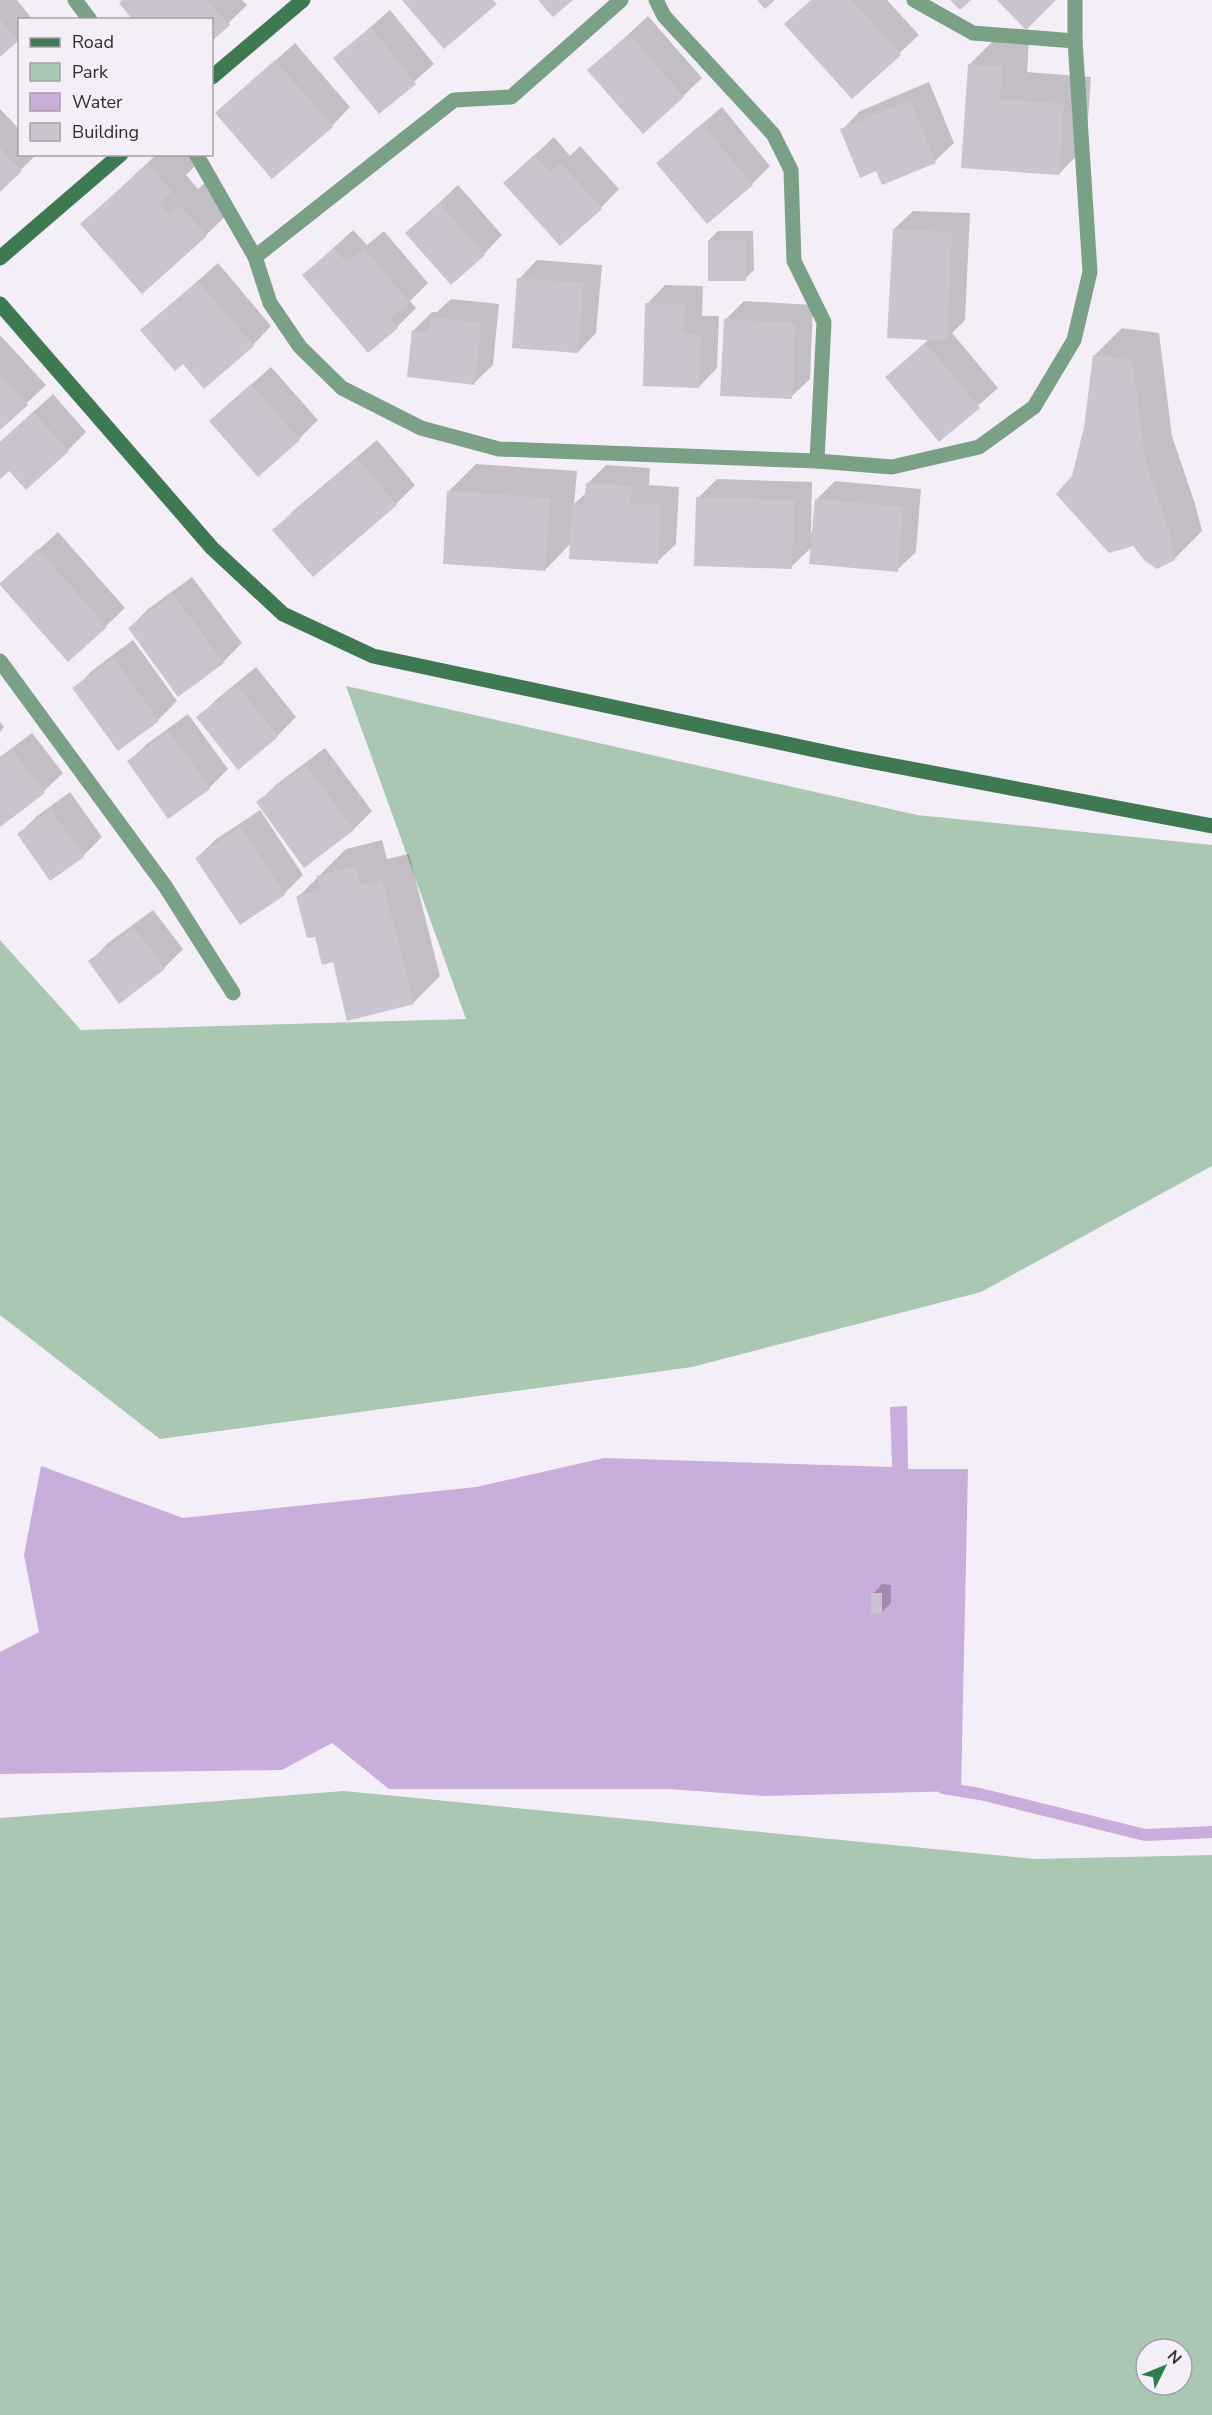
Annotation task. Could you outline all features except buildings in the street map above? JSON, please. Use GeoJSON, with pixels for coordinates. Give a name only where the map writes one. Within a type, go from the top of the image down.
{"type":"FeatureCollection","features":[{"type":"Feature","properties":{"kind":"street"},"geometry":{"type":"LineString","coordinates":[[75,0],[88,18]]}},
{"type":"Feature","properties":{"kind":"street"},"geometry":{"type":"LineString","coordinates":[[213,76],[303,0]]}},
{"type":"Feature","properties":{"kind":"street"},"geometry":{"type":"LineString","coordinates":[[255,257],[454,100],[511,97],[621,0]]}},
{"type":"Feature","properties":{"kind":"street"},"geometry":{"type":"LineString","coordinates":[[656,0],[664,16],[773,134],[791,170],[794,261],[824,322],[817,461]]}},
{"type":"Feature","properties":{"kind":"street"},"geometry":{"type":"LineString","coordinates":[[914,0],[973,33],[1075,41]]}},
{"type":"Feature","properties":{"kind":"street"},"geometry":{"type":"LineString","coordinates":[[197,156],[255,257],[270,303],[300,347],[342,388],[421,428],[499,449],[817,461],[892,467],[979,447],[1034,406],[1074,339],[1090,272],[1075,41],[1075,0]]}},
{"type":"Feature","properties":{"kind":"street"},"geometry":{"type":"LineString","coordinates":[[0,258],[119,156]]}},
{"type":"Feature","properties":{"kind":"street"},"geometry":{"type":"LineString","coordinates":[[0,304],[212,548],[283,614],[373,656],[853,758],[1212,826]]}},
{"type":"Feature","properties":{"kind":"street"},"geometry":{"type":"LineString","coordinates":[[0,661],[165,886],[233,993]]}},
{"type":"Feature","properties":{"kind":"green space"},"geometry":{"type":"Polygon","coordinates":[[[346,686],[917,815],[1212,845],[1212,1166],[981,1292],[692,1367],[160,1439],[0,1315],[0,940],[81,1030],[466,1019],[346,686]]]}},
{"type":"Feature","properties":{"kind":"green space"},"geometry":{"type":"Polygon","coordinates":[[[344,1791],[1035,1859],[1212,1855],[1212,2415],[0,2415],[0,1818],[344,1791]]]}},
{"type":"Feature","properties":{"kind":"water"},"geometry":{"type":"Polygon","coordinates":[[[907,1406],[908,1469],[968,1469],[961,1791],[764,1796],[669,1789],[389,1789],[332,1743],[282,1770],[0,1774],[0,1652],[39,1632],[24,1555],[41,1466],[183,1518],[476,1487],[604,1458],[892,1467],[890,1407],[907,1406]]]}},
{"type":"Feature","properties":{"kind":"waterway"},"geometry":{"type":"LineString","coordinates":[[943,1788],[980,1794],[1145,1835],[1212,1832]]}}]}
